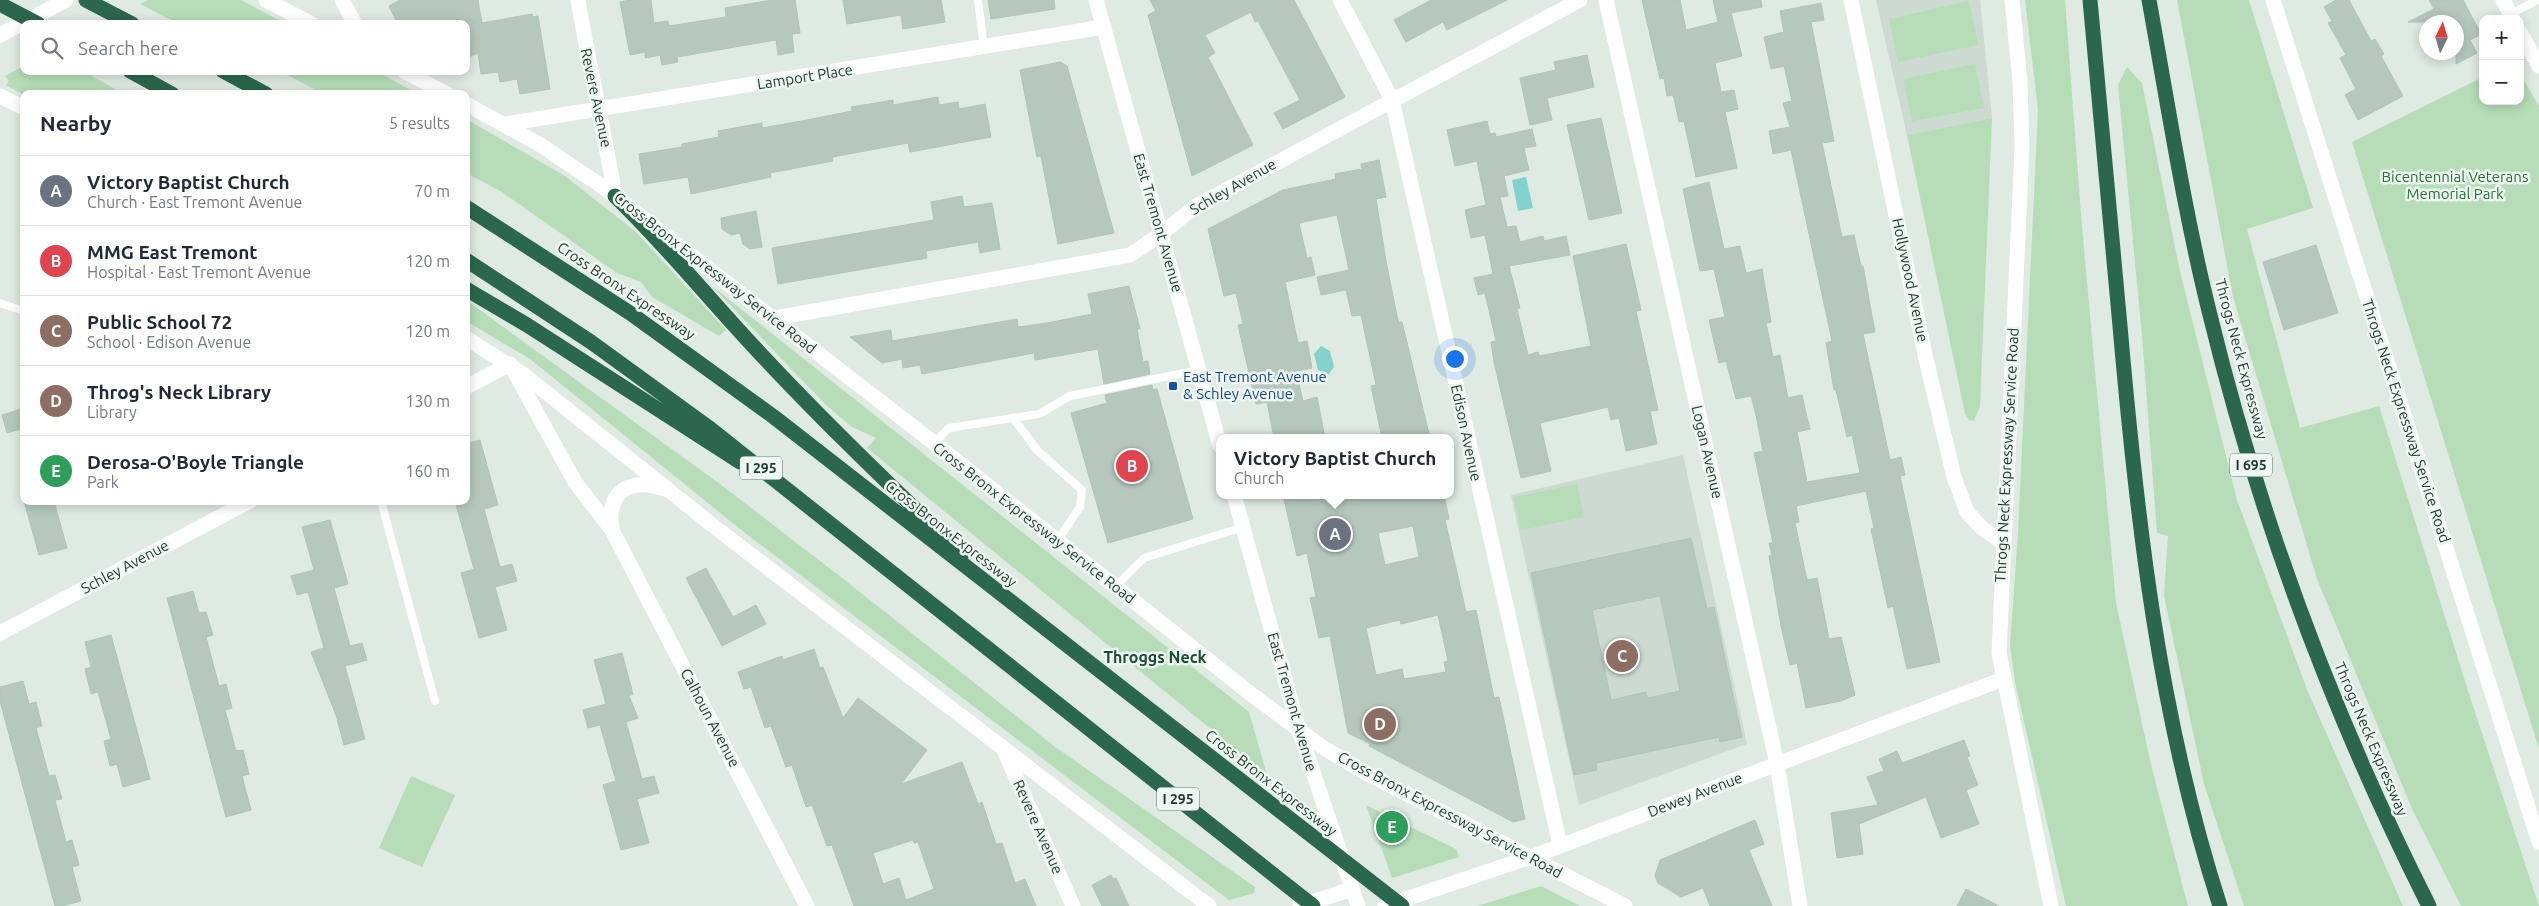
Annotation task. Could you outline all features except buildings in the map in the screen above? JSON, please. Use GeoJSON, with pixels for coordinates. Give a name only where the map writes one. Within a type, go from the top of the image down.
{"type":"FeatureCollection","features":[{"type":"Feature","properties":{"kind":"highway"},"geometry":{"type":"LineString","coordinates":[[86,0],[124,20]]}},
{"type":"Feature","properties":{"kind":"highway"},"geometry":{"type":"LineString","coordinates":[[2090,0],[2130,444],[2153,623],[2185,780],[2220,906]]}},
{"type":"Feature","properties":{"kind":"highway","name":"Throgs Neck Expressway"},"geometry":{"type":"LineString","coordinates":[[2149,0],[2201,278],[2227,382],[2256,483],[2327,683],[2382,812],[2429,906]]}},
{"type":"Feature","properties":{"kind":"highway"},"geometry":{"type":"LineString","coordinates":[[0,4],[30,20]]}},
{"type":"Feature","properties":{"kind":"highway"},"geometry":{"type":"LineString","coordinates":[[137,75],[165,90]]}},
{"type":"Feature","properties":{"kind":"highway"},"geometry":{"type":"LineString","coordinates":[[230,75],[259,90]]}},
{"type":"Feature","properties":{"kind":"highway"},"geometry":{"type":"LineString","coordinates":[[615,196],[676,258],[736,328],[826,423],[1027,616]]}},
{"type":"Feature","properties":{"kind":"highway","name":"Cross Bronx Expressway"},"geometry":{"type":"LineString","coordinates":[[470,210],[594,289],[725,381],[1402,906]]}},
{"type":"Feature","properties":{"kind":"highway","name":"I 295"},"geometry":{"type":"LineString","coordinates":[[470,263],[642,378],[821,514],[1313,906]]}},
{"type":"Feature","properties":{"kind":"highway"},"geometry":{"type":"LineString","coordinates":[[470,292],[527,325],[821,514]]}},
{"type":"Feature","properties":{"kind":"street"},"geometry":{"type":"LineString","coordinates":[[28,20],[66,0]]}},
{"type":"Feature","properties":{"kind":"street"},"geometry":{"type":"LineString","coordinates":[[266,0],[304,20]]}},
{"type":"Feature","properties":{"kind":"street"},"geometry":{"type":"LineString","coordinates":[[342,0],[353,20]]}},
{"type":"Feature","properties":{"kind":"street","name":"Revere Avenue"},"geometry":{"type":"LineString","coordinates":[[578,0],[592,83],[599,109],[615,196]]}},
{"type":"Feature","properties":{"kind":"street","name":"East Tremont Avenue"},"geometry":{"type":"LineString","coordinates":[[1096,0],[1217,434]]}},
{"type":"Feature","properties":{"kind":"street","name":"Edison Avenue"},"geometry":{"type":"LineString","coordinates":[[1340,0],[1392,100],[1560,845]]}},
{"type":"Feature","properties":{"kind":"street","name":"Schley Avenue"},"geometry":{"type":"LineString","coordinates":[[775,318],[1130,255],[1161,234],[1196,206],[1580,0]]}},
{"type":"Feature","properties":{"kind":"street","name":"Logan Avenue"},"geometry":{"type":"LineString","coordinates":[[1606,0],[1776,764],[1800,906]]}},
{"type":"Feature","properties":{"kind":"street","name":"Hollywood Avenue"},"geometry":{"type":"LineString","coordinates":[[1851,0],[1926,359],[1954,477],[1967,512],[1982,528],[2003,543]]}},
{"type":"Feature","properties":{"kind":"street","name":"Throgs Neck Expressway Service Road"},"geometry":{"type":"LineString","coordinates":[[2012,0],[2020,82],[2022,148],[1998,626],[1999,662],[2051,906]]}},
{"type":"Feature","properties":{"kind":"street","name":"Throgs Neck Expressway Service Road"},"geometry":{"type":"LineString","coordinates":[[2273,0],[2539,842]]}},
{"type":"Feature","properties":{"kind":"street"},"geometry":{"type":"LineString","coordinates":[[2504,0],[2512,15]]}},
{"type":"Feature","properties":{"kind":"street"},"geometry":{"type":"LineString","coordinates":[[0,35],[20,24]]}},
{"type":"Feature","properties":{"kind":"street","name":"Lamport Place"},"geometry":{"type":"LineString","coordinates":[[506,124],[984,48],[1104,27]]}},
{"type":"Feature","properties":{"kind":"street"},"geometry":{"type":"LineString","coordinates":[[2524,39],[2539,66]]}},
{"type":"Feature","properties":{"kind":"street"},"geometry":{"type":"LineString","coordinates":[[411,75],[440,90]]}},
{"type":"Feature","properties":{"kind":"street"},"geometry":{"type":"LineString","coordinates":[[0,96],[20,106]]}},
{"type":"Feature","properties":{"kind":"street","name":"Cross Bronx Expressway Service Road"},"geometry":{"type":"LineString","coordinates":[[470,106],[506,124],[571,164],[615,196],[775,318],[1299,730],[1360,770],[1625,906]]}},
{"type":"Feature","properties":{"kind":"street"},"geometry":{"type":"LineString","coordinates":[[470,340],[510,364],[668,490],[1209,906]]}},
{"type":"Feature","properties":{"kind":"street"},"geometry":{"type":"LineString","coordinates":[[470,385],[510,364]]}},
{"type":"Feature","properties":{"kind":"street","name":"Calhoun Avenue"},"geometry":{"type":"LineString","coordinates":[[510,364],[575,482],[612,530],[807,906]]}},
{"type":"Feature","properties":{"kind":"street","name":"Calhoun Avenue"},"geometry":{"type":"LineString","coordinates":[[612,530],[611,505],[619,492],[642,484],[668,490]]}},
{"type":"Feature","properties":{"kind":"street","name":"East Tremont Avenue"},"geometry":{"type":"LineString","coordinates":[[1235,499],[1299,730],[1358,906]]}},
{"type":"Feature","properties":{"kind":"street","name":"Schley Avenue"},"geometry":{"type":"LineString","coordinates":[[0,633],[242,505]]}},
{"type":"Feature","properties":{"kind":"street","name":"Dewey Avenue"},"geometry":{"type":"LineString","coordinates":[[1385,906],[1531,857],[2002,679]]}},
{"type":"Feature","properties":{"kind":"street","name":"Revere Avenue"},"geometry":{"type":"LineString","coordinates":[[1003,748],[1073,906]]}},
{"type":"Feature","properties":{"kind":"street"},"geometry":{"type":"LineString","coordinates":[[1300,906],[1352,889]]}},
{"type":"Feature","properties":{"kind":"lane"},"geometry":{"type":"LineString","coordinates":[[978,0],[984,48]]}},
{"type":"Feature","properties":{"kind":"lane"},"geometry":{"type":"LineString","coordinates":[[2514,15],[2537,0]]}},
{"type":"Feature","properties":{"kind":"lane"},"geometry":{"type":"LineString","coordinates":[[0,303],[20,310]]}},
{"type":"Feature","properties":{"kind":"lane"},"geometry":{"type":"LineString","coordinates":[[934,443],[949,428],[1039,414],[1070,396],[1199,370]]}},
{"type":"Feature","properties":{"kind":"lane"},"geometry":{"type":"LineString","coordinates":[[1013,418],[1038,451],[1082,490],[1080,507],[1058,541]]}},
{"type":"Feature","properties":{"kind":"lane"},"geometry":{"type":"LineString","coordinates":[[382,505],[435,701]]}},
{"type":"Feature","properties":{"kind":"lane"},"geometry":{"type":"LineString","coordinates":[[1115,587],[1144,558],[1243,527]]}},
{"type":"Feature","properties":{"kind":"shaded area"},"geometry":{"type":"Polygon","coordinates":[[[1876,0],[1980,0],[1992,118],[1907,135],[1876,0]]]}},
{"type":"Feature","properties":{"kind":"shaded area"},"geometry":{"type":"Polygon","coordinates":[[[1683,455],[1747,744],[1579,805],[1511,495],[1683,455]]]}},
{"type":"Feature","properties":{"kind":"green space"},"geometry":{"type":"Polygon","coordinates":[[[148,0],[241,0],[278,20],[171,20],[140,4],[148,0]]]}},
{"type":"Feature","properties":{"kind":"green space"},"geometry":{"type":"Polygon","coordinates":[[[2025,0],[2065,0],[2081,215],[2116,603],[2152,769],[2188,906],[2066,906],[2015,682],[2010,646],[2018,533],[2038,110],[2025,0]]]}},
{"type":"Feature","properties":{"kind":"green space"},"geometry":{"type":"Polygon","coordinates":[[[2177,0],[2249,0],[2313,208],[2247,229],[2300,428],[2379,406],[2469,694],[2539,906],[2461,906],[2413,811],[2317,579],[2233,297],[2177,0]]]}},
{"type":"Feature","properties":{"kind":"green space"},"geometry":{"type":"Polygon","coordinates":[[[1969,1],[1978,45],[1898,62],[1889,19],[1969,1]]]}},
{"type":"Feature","properties":{"kind":"green space"},"geometry":{"type":"Polygon","coordinates":[[[1975,64],[1984,108],[1912,121],[1903,79],[1975,64]]]}},
{"type":"Feature","properties":{"kind":"green space"},"geometry":{"type":"Polygon","coordinates":[[[2127,67],[2142,83],[2179,267],[2237,500],[2308,692],[2403,906],[2244,906],[2204,784],[2164,596],[2168,536],[2157,533],[2142,336],[2118,85],[2127,67]]]}},
{"type":"Feature","properties":{"kind":"green space"},"geometry":{"type":"Polygon","coordinates":[[[20,68],[20,75],[90,75],[117,90],[20,90],[20,93],[6,85],[9,81],[5,76],[20,68]]]}},
{"type":"Feature","properties":{"kind":"green space"},"geometry":{"type":"Polygon","coordinates":[[[287,75],[383,75],[411,90],[316,90],[287,75]]]}},
{"type":"Feature","properties":{"kind":"green space","name":"Bicentennial Veterans Memorial Park"},"geometry":{"type":"Polygon","coordinates":[[[2479,79],[2479,105],[2524,105],[2524,81],[2539,106],[2539,749],[2352,142],[2479,79]]]}},
{"type":"Feature","properties":{"kind":"green space"},"geometry":{"type":"Polygon","coordinates":[[[1992,118],[1980,406],[1974,421],[1969,420],[1965,414],[1907,135],[1992,118]]]}},
{"type":"Feature","properties":{"kind":"green space"},"geometry":{"type":"Polygon","coordinates":[[[470,121],[565,176],[636,232],[726,330],[719,336],[652,297],[641,282],[617,273],[502,192],[470,175],[470,121]]]}},
{"type":"Feature","properties":{"kind":"green space"},"geometry":{"type":"Polygon","coordinates":[[[712,286],[1249,712],[1267,775],[867,448],[876,438],[852,427],[826,405],[712,286]]]}},
{"type":"Feature","properties":{"kind":"green space"},"geometry":{"type":"Polygon","coordinates":[[[470,303],[720,484],[1054,746],[1255,887],[1254,893],[1229,900],[745,533],[530,359],[470,323],[470,303]]]}},
{"type":"Feature","properties":{"kind":"green space"},"geometry":{"type":"Polygon","coordinates":[[[1577,484],[1584,517],[1521,530],[1514,497],[1577,484]]]}},
{"type":"Feature","properties":{"kind":"green space"},"geometry":{"type":"Polygon","coordinates":[[[411,776],[455,795],[422,867],[379,848],[411,776]]]}},
{"type":"Feature","properties":{"kind":"green space"},"geometry":{"type":"Polygon","coordinates":[[[1366,805],[1456,849],[1459,857],[1392,878],[1366,805]]]}},
{"type":"Feature","properties":{"kind":"green space"},"geometry":{"type":"Polygon","coordinates":[[[1541,886],[1580,906],[1477,906],[1541,886]]]}},
{"type":"Feature","properties":{"kind":"water"},"geometry":{"type":"Polygon","coordinates":[[[1526,177],[1533,208],[1518,211],[1512,180],[1526,177]]]}},
{"type":"Feature","properties":{"kind":"water"},"geometry":{"type":"Polygon","coordinates":[[[1321,346],[1330,351],[1334,367],[1328,375],[1318,370],[1314,354],[1321,346]]]}},
{"type":"Feature","properties":{"kind":"place","name":"East Tremont Avenue & Schley Avenue"},"geometry":{"type":"Point","coordinates":[1173,386]}},
{"type":"Feature","properties":{"kind":"place","name":"MMG East Tremont"},"geometry":{"type":"Point","coordinates":[1132,466]}},
{"type":"Feature","properties":{"kind":"place","name":"Victory Baptist Church"},"geometry":{"type":"Point","coordinates":[1335,534]}},
{"type":"Feature","properties":{"kind":"place","name":"Public School 72"},"geometry":{"type":"Point","coordinates":[1622,656]}},
{"type":"Feature","properties":{"kind":"place","name":"Throg's Neck Library"},"geometry":{"type":"Point","coordinates":[1380,724]}},
{"type":"Feature","properties":{"kind":"place","name":"Derosa-O'Boyle Triangle"},"geometry":{"type":"Point","coordinates":[1392,827]}},
{"type":"Feature","properties":{"kind":"district","name":"Throggs Neck"},"geometry":{"type":"Point","coordinates":[1155,657]}}]}
